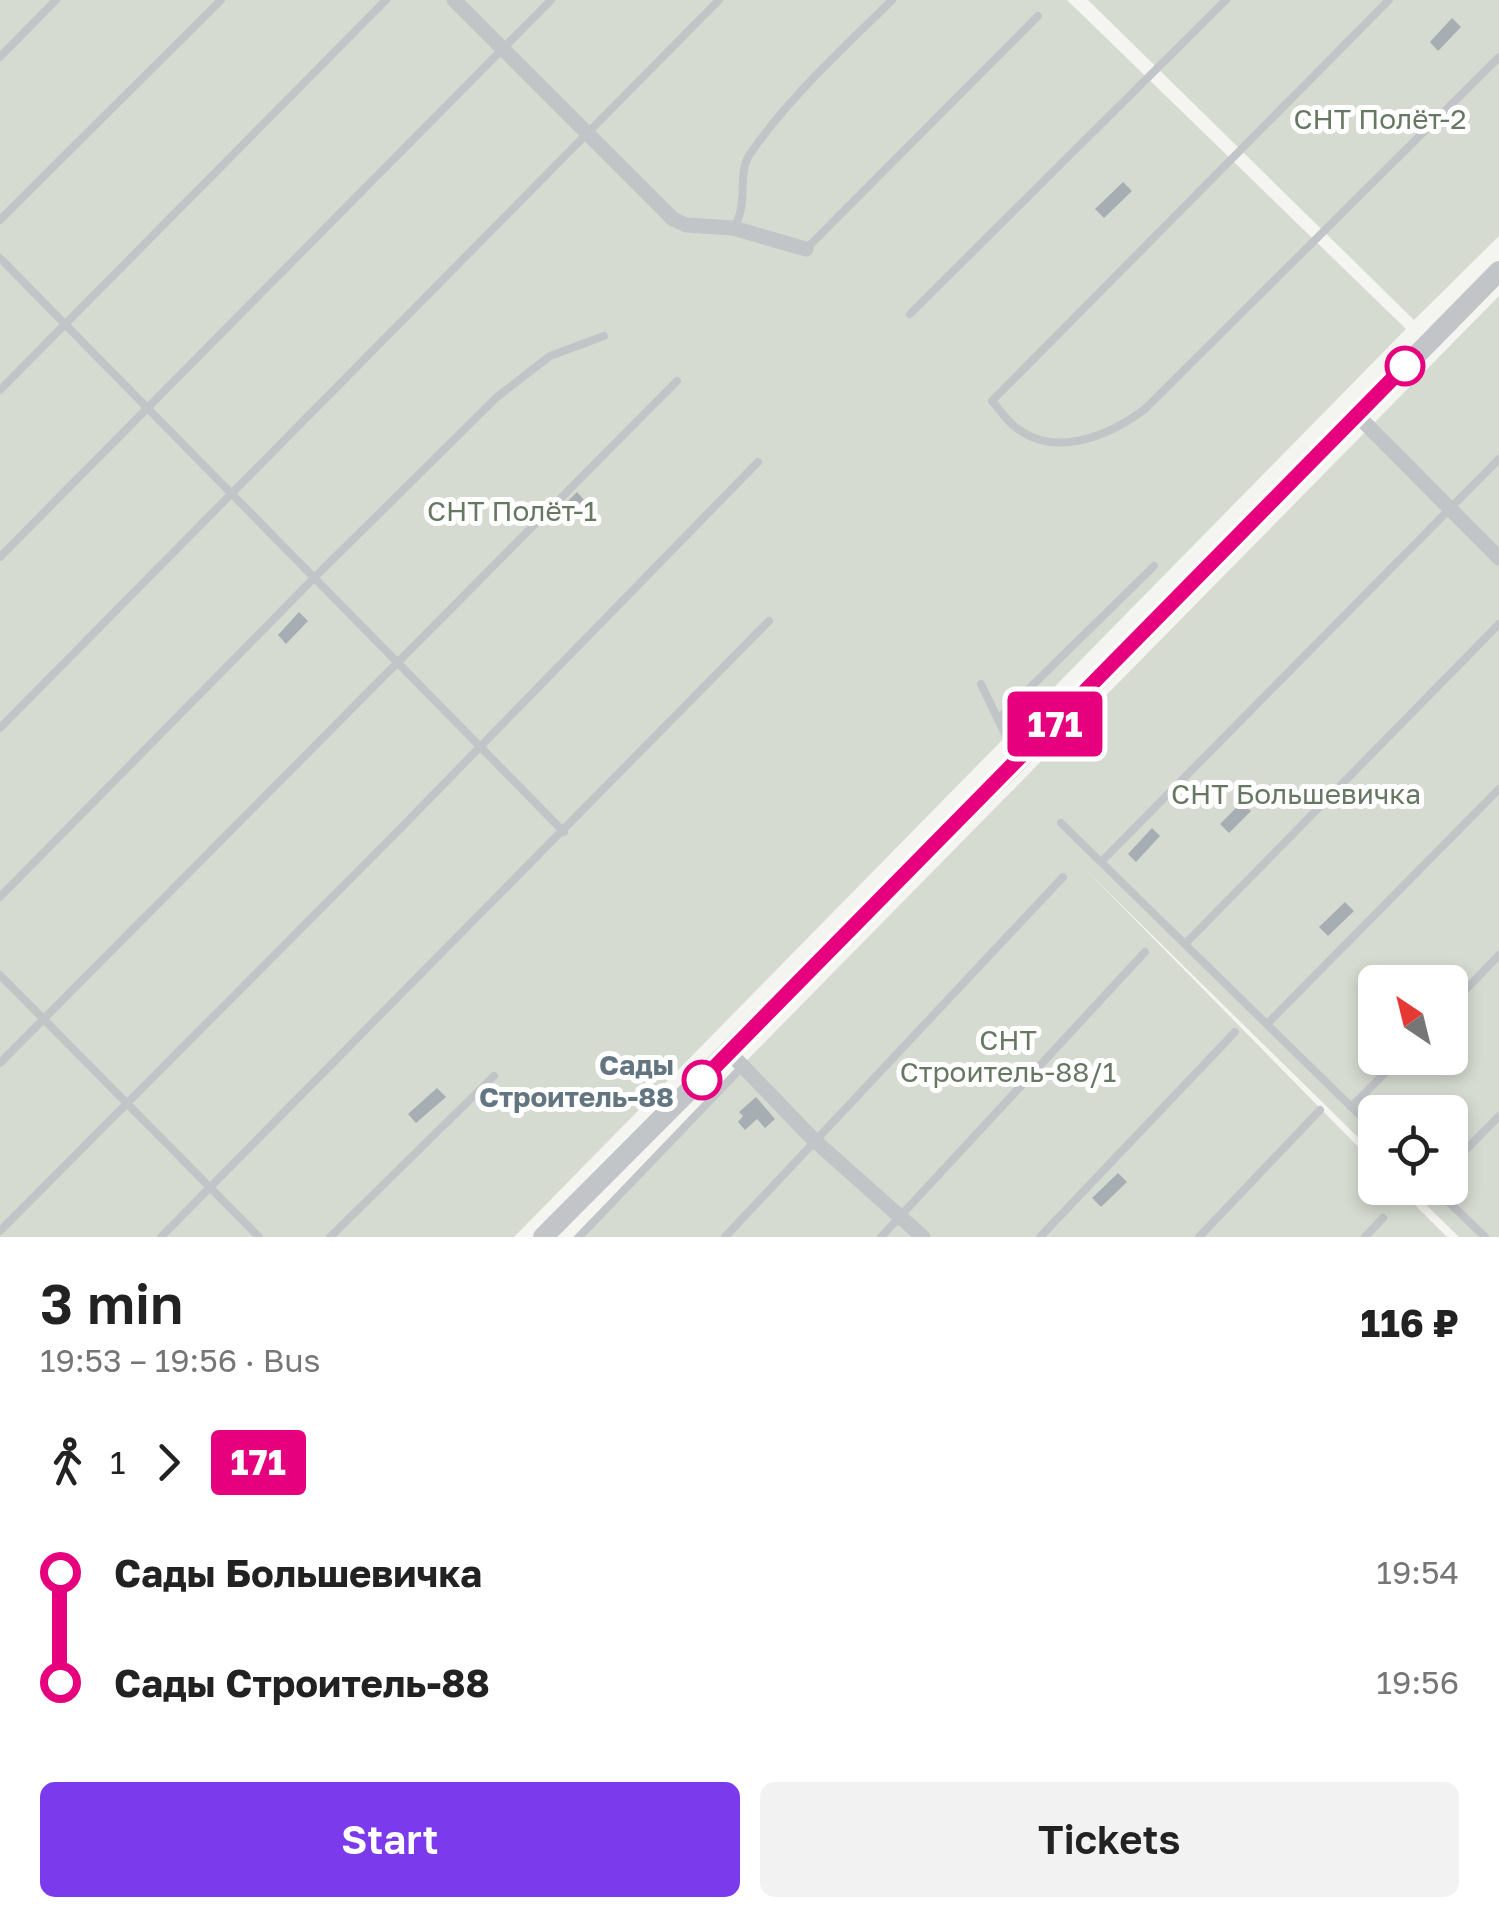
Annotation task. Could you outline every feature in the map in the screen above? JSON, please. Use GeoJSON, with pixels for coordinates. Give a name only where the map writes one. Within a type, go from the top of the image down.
{"type":"FeatureCollection","features":[{"type":"Feature","properties":{"kind":"street"},"geometry":{"type":"LineString","coordinates":[[454,0],[673,219],[686,225],[734,228],[806,248]]}},
{"type":"Feature","properties":{"kind":"street"},"geometry":{"type":"LineString","coordinates":[[543,1237],[735,1060],[1018,762],[1499,271]]}},
{"type":"Feature","properties":{"kind":"street"},"geometry":{"type":"LineString","coordinates":[[1357,415],[1499,558]]}},
{"type":"Feature","properties":{"kind":"street"},"geometry":{"type":"LineString","coordinates":[[735,1060],[814,1140],[923,1237]]}},
{"type":"Feature","properties":{"kind":"lane"},"geometry":{"type":"LineString","coordinates":[[0,56],[56,0]]}},
{"type":"Feature","properties":{"kind":"lane"},"geometry":{"type":"LineString","coordinates":[[0,220],[221,0]]}},
{"type":"Feature","properties":{"kind":"lane"},"geometry":{"type":"LineString","coordinates":[[0,390],[386,0]]}},
{"type":"Feature","properties":{"kind":"lane"},"geometry":{"type":"LineString","coordinates":[[0,557],[551,0]]}},
{"type":"Feature","properties":{"kind":"lane"},"geometry":{"type":"LineString","coordinates":[[0,728],[719,0]]}},
{"type":"Feature","properties":{"kind":"lane"},"geometry":{"type":"LineString","coordinates":[[734,228],[742,216],[746,158],[796,99],[892,0]]}},
{"type":"Feature","properties":{"kind":"lane"},"geometry":{"type":"LineString","coordinates":[[910,314],[1226,0]]}},
{"type":"Feature","properties":{"kind":"lane"},"geometry":{"type":"LineString","coordinates":[[1389,0],[992,401],[1014,426],[1032,438],[1053,442],[1080,440],[1118,430],[1146,409],[1499,58]]}},
{"type":"Feature","properties":{"kind":"lane"},"geometry":{"type":"LineString","coordinates":[[806,248],[1038,16]]}},
{"type":"Feature","properties":{"kind":"lane"},"geometry":{"type":"LineString","coordinates":[[0,258],[564,832]]}},
{"type":"Feature","properties":{"kind":"lane"},"geometry":{"type":"LineString","coordinates":[[0,897],[316,576],[527,370],[550,356],[604,336]]}},
{"type":"Feature","properties":{"kind":"lane"},"geometry":{"type":"LineString","coordinates":[[0,1062],[677,380]]}},
{"type":"Feature","properties":{"kind":"lane"},"geometry":{"type":"LineString","coordinates":[[1101,862],[1499,459]]}},
{"type":"Feature","properties":{"kind":"lane"},"geometry":{"type":"LineString","coordinates":[[0,1231],[758,462]]}},
{"type":"Feature","properties":{"kind":"lane"},"geometry":{"type":"LineString","coordinates":[[999,718],[1154,566]]}},
{"type":"Feature","properties":{"kind":"lane"},"geometry":{"type":"LineString","coordinates":[[162,1237],[769,621]]}},
{"type":"Feature","properties":{"kind":"lane"},"geometry":{"type":"LineString","coordinates":[[1185,944],[1499,624]]}},
{"type":"Feature","properties":{"kind":"lane"},"geometry":{"type":"LineString","coordinates":[[981,684],[1018,762]]}},
{"type":"Feature","properties":{"kind":"lane"},"geometry":{"type":"LineString","coordinates":[[1267,1024],[1499,788]]}},
{"type":"Feature","properties":{"kind":"lane"},"geometry":{"type":"LineString","coordinates":[[1062,823],[1358,1114]]}},
{"type":"Feature","properties":{"kind":"lane"},"geometry":{"type":"LineString","coordinates":[[725,1237],[1064,876]]}},
{"type":"Feature","properties":{"kind":"lane"},"geometry":{"type":"LineString","coordinates":[[880,1237],[1144,952]]}},
{"type":"Feature","properties":{"kind":"lane"},"geometry":{"type":"LineString","coordinates":[[1468,987],[1499,955]]}},
{"type":"Feature","properties":{"kind":"lane"},"geometry":{"type":"LineString","coordinates":[[0,975],[260,1237]]}},
{"type":"Feature","properties":{"kind":"lane"},"geometry":{"type":"LineString","coordinates":[[1040,1237],[1235,1032]]}},
{"type":"Feature","properties":{"kind":"lane"},"geometry":{"type":"LineString","coordinates":[[579,1237],[735,1060]]}},
{"type":"Feature","properties":{"kind":"lane"},"geometry":{"type":"LineString","coordinates":[[1351,1107],[1383,1075]]}},
{"type":"Feature","properties":{"kind":"lane"},"geometry":{"type":"LineString","coordinates":[[330,1237],[494,1076]]}},
{"type":"Feature","properties":{"kind":"lane"},"geometry":{"type":"LineString","coordinates":[[1199,1237],[1320,1110]]}},
{"type":"Feature","properties":{"kind":"lane"},"geometry":{"type":"LineString","coordinates":[[1468,1148],[1499,1116]]}},
{"type":"Feature","properties":{"kind":"lane"},"geometry":{"type":"LineString","coordinates":[[1452,1205],[1485,1237]]}},
{"type":"Feature","properties":{"kind":"lane"},"geometry":{"type":"LineString","coordinates":[[1365,1237],[1383,1218]]}},
{"type":"Feature","properties":{"kind":"green space","name":"СНТ Полёт-1"},"geometry":{"type":"Polygon","coordinates":[[[0,0],[1067,0],[1406,329],[514,1237],[0,1237],[0,0]]]}},
{"type":"Feature","properties":{"kind":"green space","name":"СНТ Полёт-2"},"geometry":{"type":"Polygon","coordinates":[[[1088,0],[1499,0],[1499,236],[1414,320],[1088,0]]]}},
{"type":"Feature","properties":{"kind":"green space"},"geometry":{"type":"Polygon","coordinates":[[[1499,296],[1499,1237],[1459,1237],[1426,1205],[1468,1205],[1468,1095],[1358,1095],[1358,1137],[1088,872],[1358,1147],[1358,1205],[1415,1205],[1447,1237],[573,1237],[1499,296]]]}},
{"type":"Feature","properties":{"kind":"building"},"geometry":{"type":"Polygon","coordinates":[[[1452,18],[1461,27],[1438,51],[1430,42],[1452,18]]]}},
{"type":"Feature","properties":{"kind":"building"},"geometry":{"type":"Polygon","coordinates":[[[1123,182],[1132,191],[1104,218],[1095,209],[1123,182]]]}},
{"type":"Feature","properties":{"kind":"building"},"geometry":{"type":"Polygon","coordinates":[[[577,492],[584,500],[557,526],[550,519],[577,492]]]}},
{"type":"Feature","properties":{"kind":"building"},"geometry":{"type":"Polygon","coordinates":[[[299,612],[308,621],[286,644],[278,635],[299,612]]]}},
{"type":"Feature","properties":{"kind":"building"},"geometry":{"type":"Polygon","coordinates":[[[1242,802],[1251,811],[1229,833],[1220,824],[1242,802]]]}},
{"type":"Feature","properties":{"kind":"building"},"geometry":{"type":"Polygon","coordinates":[[[1152,828],[1160,836],[1136,862],[1128,854],[1152,828]]]}},
{"type":"Feature","properties":{"kind":"building"},"geometry":{"type":"Polygon","coordinates":[[[1345,902],[1354,911],[1328,936],[1319,927],[1345,902]]]}},
{"type":"Feature","properties":{"kind":"building"},"geometry":{"type":"Polygon","coordinates":[[[437,1088],[446,1097],[416,1123],[408,1114],[437,1088]]]}},
{"type":"Feature","properties":{"kind":"building"},"geometry":{"type":"Polygon","coordinates":[[[756,1097],[775,1119],[765,1128],[757,1119],[745,1130],[738,1122],[743,1116],[739,1112],[756,1097]]]}},
{"type":"Feature","properties":{"kind":"building"},"geometry":{"type":"Polygon","coordinates":[[[1118,1173],[1127,1182],[1101,1207],[1092,1198],[1118,1173]]]}},
{"type":"Feature","properties":{"kind":"bus line","name":"171"},"geometry":{"type":"LineString","coordinates":[[702,1080],[1405,366]]}},
{"type":"Feature","properties":{"kind":"place","name":"Сады Строитель-88"},"geometry":{"type":"Point","coordinates":[702,1080]}},
{"type":"Feature","properties":{"kind":"park label","name":"СНТ Большевичка"},"geometry":{"type":"Point","coordinates":[1296,793]}},
{"type":"Feature","properties":{"kind":"park label","name":"СНТ Строитель-88/1"},"geometry":{"type":"Point","coordinates":[1008,1055]}}]}
